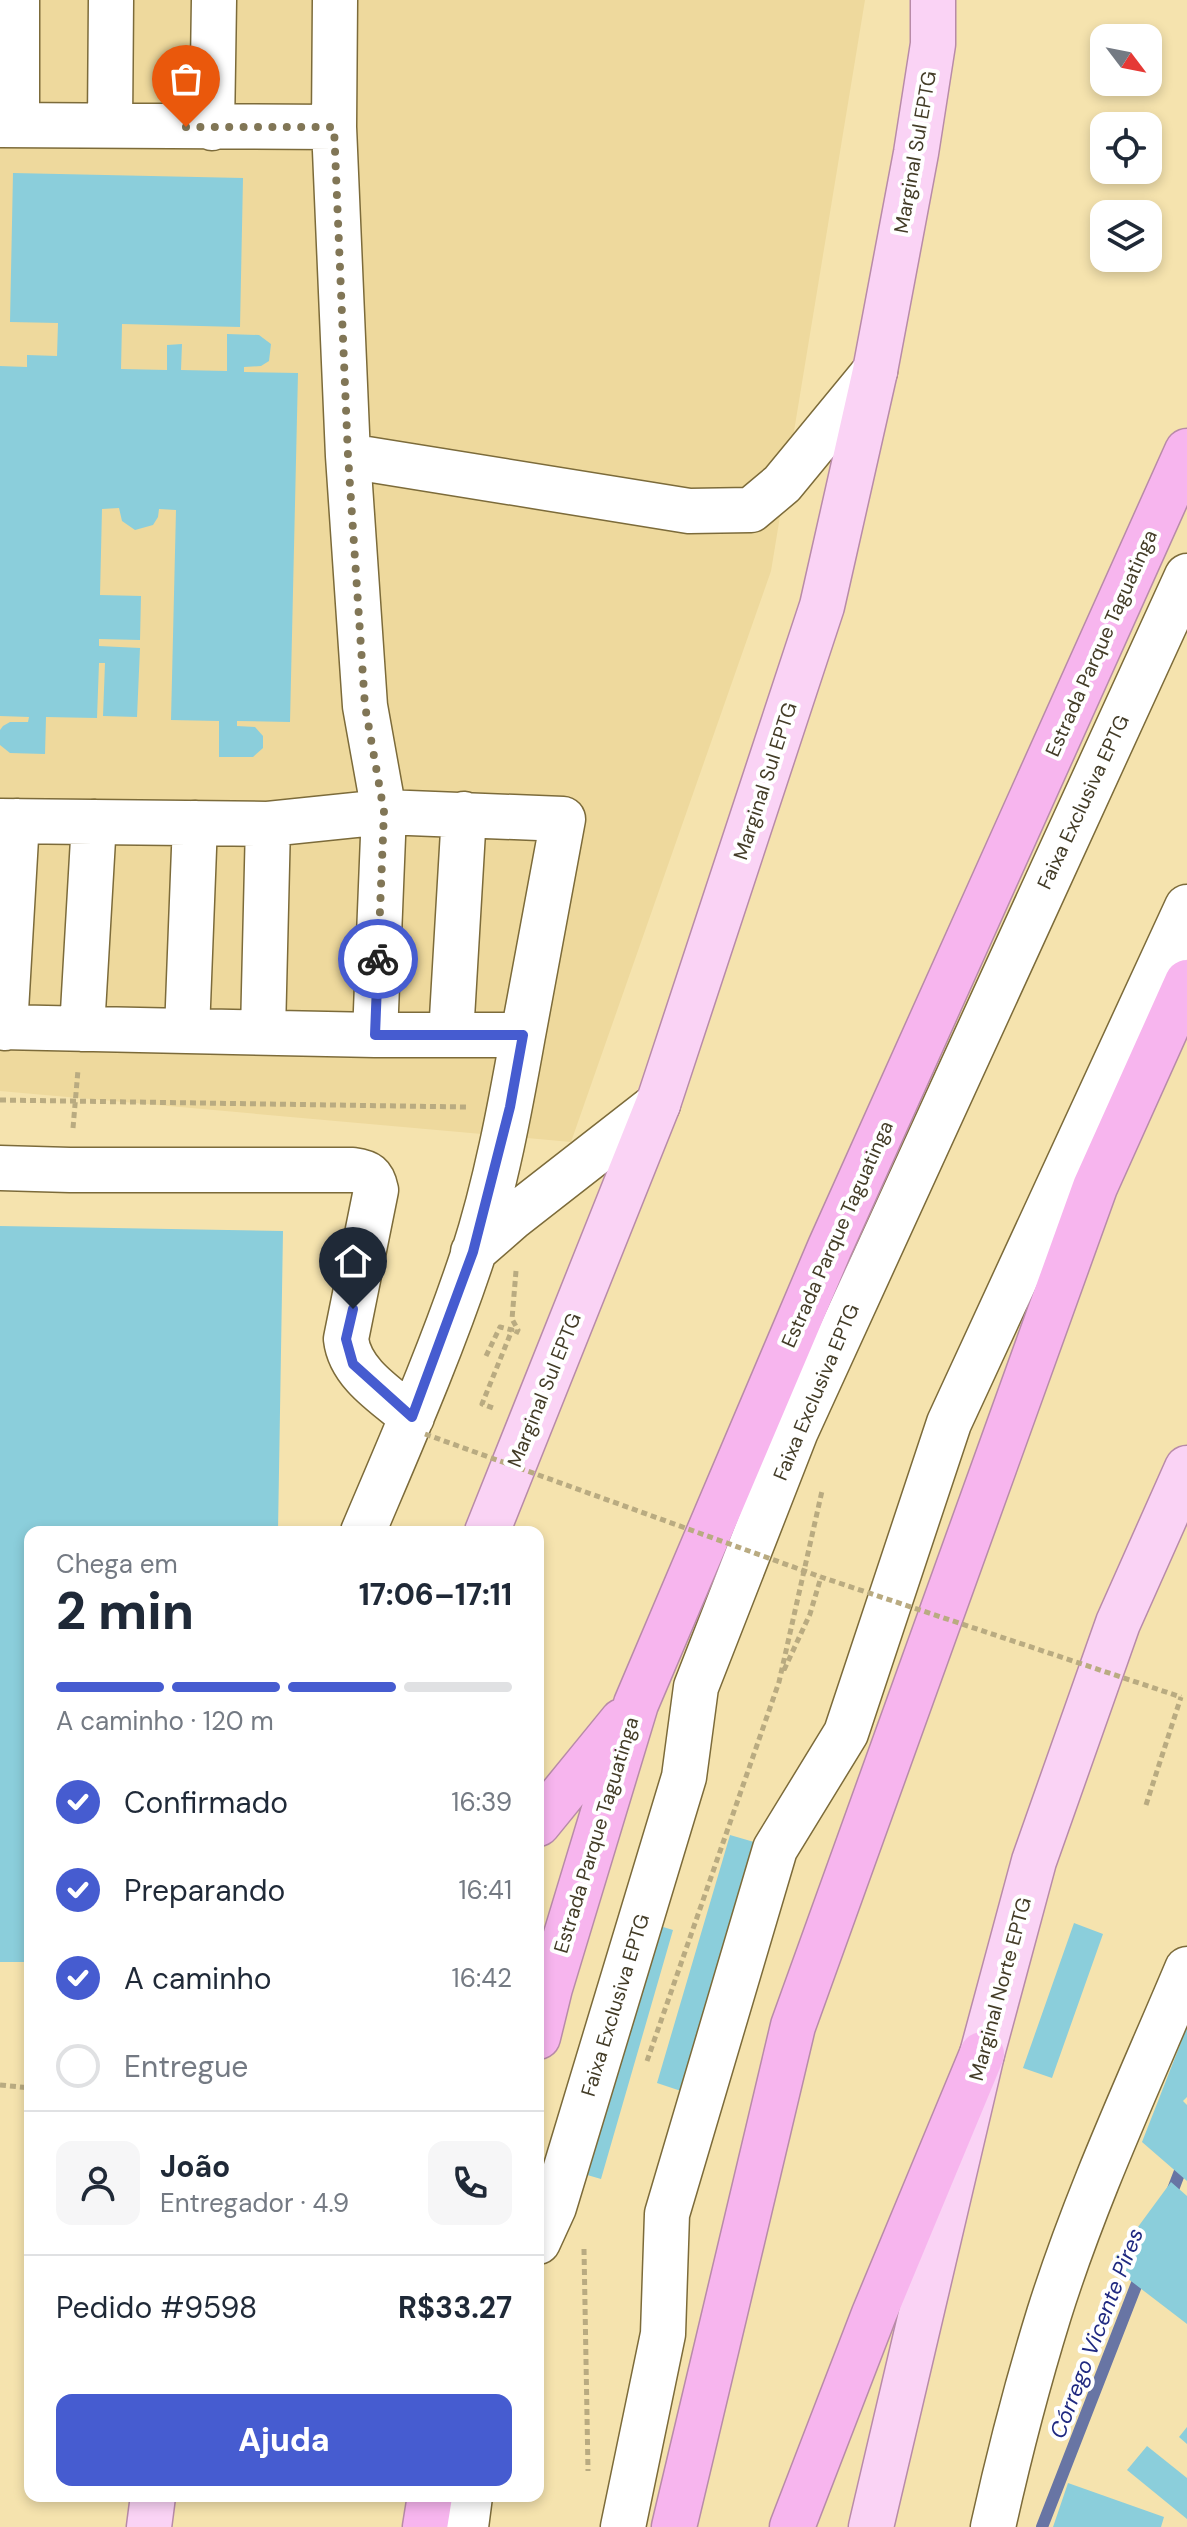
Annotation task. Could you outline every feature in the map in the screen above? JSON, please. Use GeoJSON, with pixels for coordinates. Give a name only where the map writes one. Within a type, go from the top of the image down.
{"type":"FeatureCollection","features":[{"type":"Feature","properties":{"kind":"highway","name":"Estrada Parque Taguatinga"},"geometry":{"type":"LineString","coordinates":[[544,2012],[636,1704],[830,1247],[1187,451]]}},
{"type":"Feature","properties":{"kind":"highway"},"geometry":{"type":"LineString","coordinates":[[674,2527],[793,2026],[1095,1187],[1187,982]]}},
{"type":"Feature","properties":{"kind":"highway"},"geometry":{"type":"LineString","coordinates":[[544,1817],[636,1704]]}},
{"type":"Feature","properties":{"kind":"highway"},"geometry":{"type":"LineString","coordinates":[[792,2527],[874,2314],[982,2054]]}},
{"type":"Feature","properties":{"kind":"highway"},"geometry":{"type":"LineString","coordinates":[[425,2527],[429,2502]]}},
{"type":"Feature","properties":{"kind":"main road"},"geometry":{"type":"LineString","coordinates":[[911,0],[933,44]]}},
{"type":"Feature","properties":{"kind":"main road","name":"Marginal Sul EPTG"},"geometry":{"type":"LineString","coordinates":[[489,1526],[658,1104],[822,606],[875,371],[916,153],[933,44],[933,0]]}},
{"type":"Feature","properties":{"kind":"main road","name":"Marginal Norte EPTG"},"geometry":{"type":"LineString","coordinates":[[871,2527],[982,2054],[1034,1861],[1118,1623],[1187,1468]]}},
{"type":"Feature","properties":{"kind":"main road"},"geometry":{"type":"LineString","coordinates":[[149,2527],[152,2502]]}},
{"type":"Feature","properties":{"kind":"street"},"geometry":{"type":"LineString","coordinates":[[17,0],[8,125],[334,127]]}},
{"type":"Feature","properties":{"kind":"street"},"geometry":{"type":"LineString","coordinates":[[110,125],[111,0]]}},
{"type":"Feature","properties":{"kind":"street"},"geometry":{"type":"LineString","coordinates":[[212,128],[214,0]]}},
{"type":"Feature","properties":{"kind":"street"},"geometry":{"type":"LineString","coordinates":[[335,0],[334,127],[348,456],[365,706],[384,812],[375,1035]]}},
{"type":"Feature","properties":{"kind":"street"},"geometry":{"type":"LineString","coordinates":[[348,456],[689,511],[751,510],[782,484],[875,371]]}},
{"type":"Feature","properties":{"kind":"street","name":"Faixa Exclusiva EPTG"},"geometry":{"type":"LineString","coordinates":[[544,2229],[554,2207],[684,1777],[696,1687],[796,1431],[1187,576]]}},
{"type":"Feature","properties":{"kind":"street"},"geometry":{"type":"LineString","coordinates":[[366,1526],[418,1425],[473,1252],[510,1107],[563,819],[384,812],[268,824],[8,821],[2,1028],[523,1035]]}},
{"type":"Feature","properties":{"kind":"street"},"geometry":{"type":"LineString","coordinates":[[451,1035],[464,814]]}},
{"type":"Feature","properties":{"kind":"street"},"geometry":{"type":"LineString","coordinates":[[82,1029],[94,822]]}},
{"type":"Feature","properties":{"kind":"street"},"geometry":{"type":"LineString","coordinates":[[187,1031],[195,823]]}},
{"type":"Feature","properties":{"kind":"street"},"geometry":{"type":"LineString","coordinates":[[263,1032],[268,824]]}},
{"type":"Feature","properties":{"kind":"street"},"geometry":{"type":"LineString","coordinates":[[623,2527],[663,2334],[667,2214],[775,1849],[846,1733],[949,1423],[1187,907]]}},
{"type":"Feature","properties":{"kind":"street"},"geometry":{"type":"LineString","coordinates":[[473,1252],[658,1104]]}},
{"type":"Feature","properties":{"kind":"street"},"geometry":{"type":"LineString","coordinates":[[0,1168],[367,1172],[374,1179],[376,1190],[346,1339],[348,1350],[353,1364],[418,1425]]}},
{"type":"Feature","properties":{"kind":"street"},"geometry":{"type":"LineString","coordinates":[[993,2527],[1014,2434],[1050,2312],[1093,2192],[1187,1969]]}},
{"type":"Feature","properties":{"kind":"street"},"geometry":{"type":"LineString","coordinates":[[466,2527],[469,2502]]}},
{"type":"Feature","properties":{"kind":"path"},"geometry":{"type":"LineString","coordinates":[[70,1170],[82,1029]]}},
{"type":"Feature","properties":{"kind":"path"},"geometry":{"type":"LineString","coordinates":[[0,1100],[412,1107],[466,1107],[478,1104],[510,1107]]}},
{"type":"Feature","properties":{"kind":"path"},"geometry":{"type":"LineString","coordinates":[[488,1406],[518,1330],[512,1319],[517,1248],[512,1218]]}},
{"type":"Feature","properties":{"kind":"path"},"geometry":{"type":"LineString","coordinates":[[418,1425],[821,1577],[1181,1697],[1146,1805]]}},
{"type":"Feature","properties":{"kind":"path"},"geometry":{"type":"LineString","coordinates":[[779,1682],[824,1482]]}},
{"type":"Feature","properties":{"kind":"path"},"geometry":{"type":"LineString","coordinates":[[645,2065],[779,1682],[810,1614],[821,1577]]}},
{"type":"Feature","properties":{"kind":"path"},"geometry":{"type":"LineString","coordinates":[[0,2085],[24,2087]]}},
{"type":"Feature","properties":{"kind":"path"},"geometry":{"type":"LineString","coordinates":[[584,2242],[588,2477]]}},
{"type":"Feature","properties":{"kind":"shaded area"},"geometry":{"type":"Polygon","coordinates":[[[0,0],[865,0],[771,571],[571,1142],[0,1091],[0,0]]]}},
{"type":"Feature","properties":{"kind":"building"},"geometry":{"type":"Polygon","coordinates":[[[13,173],[243,178],[240,327],[122,324],[121,369],[167,370],[167,345],[182,344],[181,370],[227,371],[227,334],[259,335],[271,344],[269,361],[261,366],[244,367],[244,372],[298,373],[290,722],[237,721],[237,726],[255,727],[263,736],[263,748],[253,757],[219,757],[219,721],[171,720],[176,510],[159,509],[153,525],[135,530],[122,521],[119,508],[102,509],[100,595],[141,596],[140,640],[99,639],[99,646],[140,648],[137,717],[103,716],[105,663],[99,663],[97,718],[46,717],[45,754],[10,753],[0,745],[3,726],[10,722],[28,722],[29,717],[0,716],[0,366],[27,367],[27,355],[57,356],[58,323],[10,322],[13,173]]]}},
{"type":"Feature","properties":{"kind":"building"},"geometry":{"type":"Polygon","coordinates":[[[0,1226],[283,1231],[278,1526],[24,1526],[24,1962],[0,1962],[0,1226]]]}},
{"type":"Feature","properties":{"kind":"building"},"geometry":{"type":"Polygon","coordinates":[[[730,1835],[754,1842],[681,2091],[657,2083],[730,1835]]]}},
{"type":"Feature","properties":{"kind":"building"},"geometry":{"type":"Polygon","coordinates":[[[650,1923],[673,1930],[601,2179],[577,2172],[650,1923]]]}},
{"type":"Feature","properties":{"kind":"building"},"geometry":{"type":"Polygon","coordinates":[[[1074,1923],[1103,1934],[1052,2078],[1023,2068],[1074,1923]]]}},
{"type":"Feature","properties":{"kind":"building"},"geometry":{"type":"Polygon","coordinates":[[[1187,2027],[1187,2097],[1183,2101],[1187,2105],[1187,2181],[1142,2142],[1187,2027]]]}},
{"type":"Feature","properties":{"kind":"building"},"geometry":{"type":"Polygon","coordinates":[[[1171,2182],[1187,2196],[1187,2324],[1110,2265],[1171,2182]]]}},
{"type":"Feature","properties":{"kind":"building"},"geometry":{"type":"Polygon","coordinates":[[[1187,2427],[1187,2444],[1179,2437],[1187,2427]]]}},
{"type":"Feature","properties":{"kind":"building"},"geometry":{"type":"Polygon","coordinates":[[[1147,2446],[1187,2478],[1187,2519],[1127,2470],[1147,2446]]]}},
{"type":"Feature","properties":{"kind":"building"},"geometry":{"type":"Polygon","coordinates":[[[1068,2483],[1164,2517],[1161,2527],[1053,2527],[1068,2483]]]}},
{"type":"Feature","properties":{"kind":"waterway","name":"Córrego Vicente Pires"},"geometry":{"type":"LineString","coordinates":[[1169,2200],[1187,2153]]}},
{"type":"Feature","properties":{"kind":"waterway","name":"Córrego Vicente Pires"},"geometry":{"type":"LineString","coordinates":[[1042,2527],[1141,2273]]}},
{"type":"Feature","properties":{"kind":"way so far"},"geometry":{"type":"LineString","coordinates":[[186,127],[334,127],[348,456],[365,706],[384,812],[378,959]]}},
{"type":"Feature","properties":{"kind":"route"},"geometry":{"type":"LineString","coordinates":[[353,1309],[346,1339],[353,1364],[412,1417],[473,1252],[510,1107],[523,1035],[375,1035],[378,959]]}}]}
